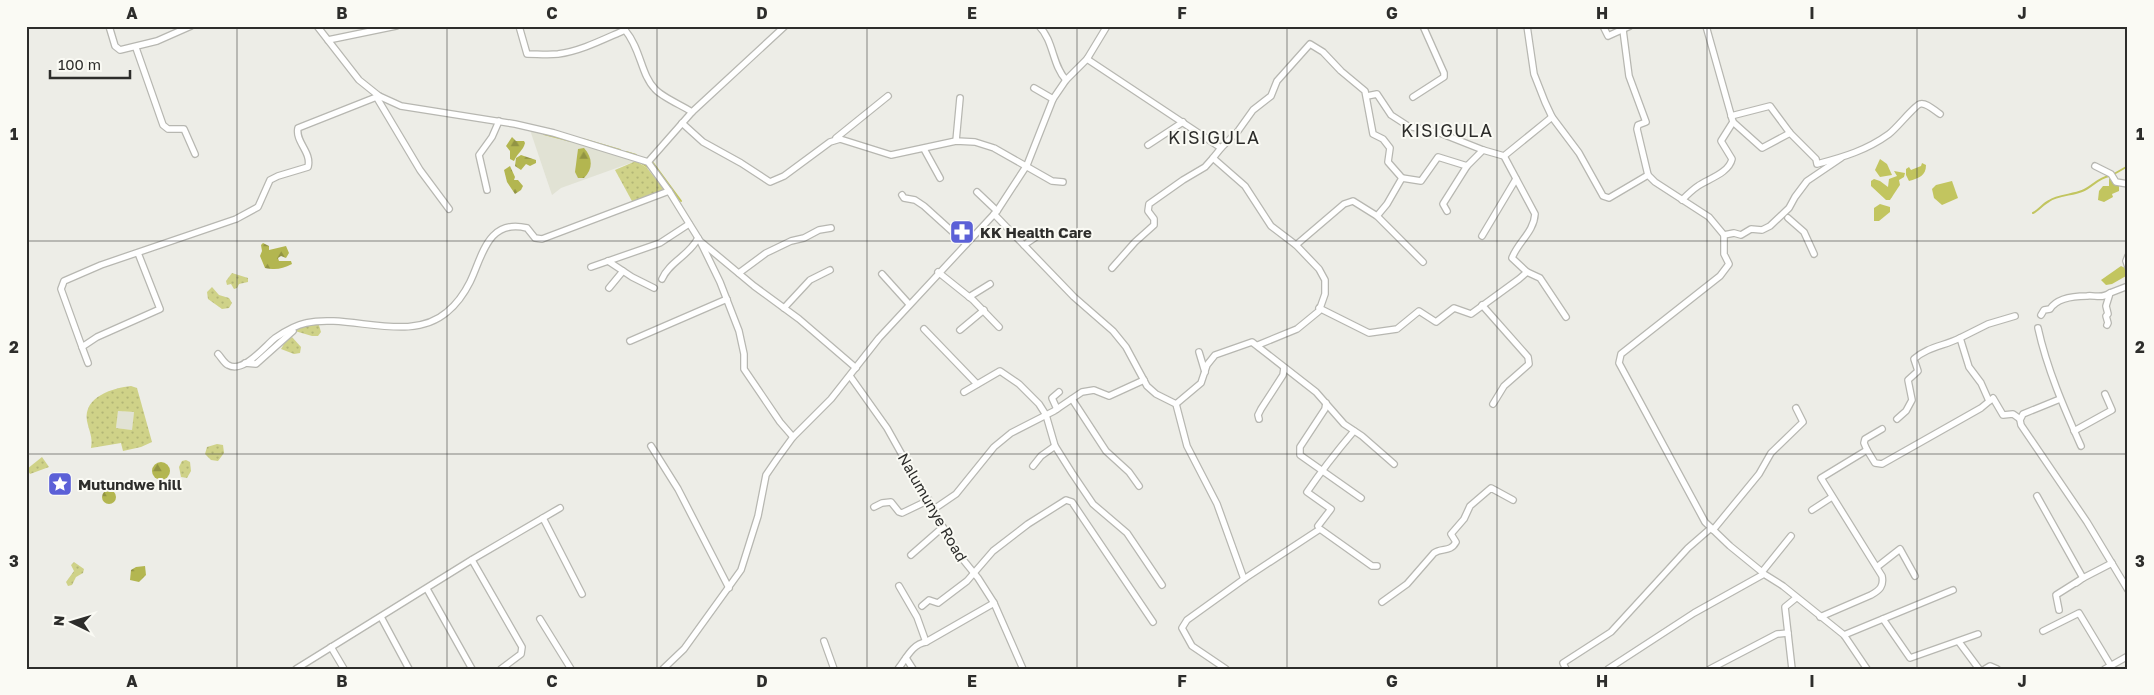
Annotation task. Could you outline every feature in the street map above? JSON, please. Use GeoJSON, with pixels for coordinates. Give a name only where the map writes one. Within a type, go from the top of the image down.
{"type":"FeatureCollection","features":[{"type":"Feature","properties":{"kind":"street"},"geometry":{"type":"LineString","coordinates":[[109,26],[116,49],[136,48],[191,26]]}},
{"type":"Feature","properties":{"kind":"street"},"geometry":{"type":"LineString","coordinates":[[317,26],[359,80],[378,97],[420,170],[449,209]]}},
{"type":"Feature","properties":{"kind":"street"},"geometry":{"type":"LineString","coordinates":[[328,40],[396,26]]}},
{"type":"Feature","properties":{"kind":"street"},"geometry":{"type":"LineString","coordinates":[[519,26],[527,54],[558,54],[610,37],[624,28],[638,49],[649,81],[655,90],[692,112]]}},
{"type":"Feature","properties":{"kind":"street"},"geometry":{"type":"LineString","coordinates":[[648,162],[692,112],[785,26]]}},
{"type":"Feature","properties":{"kind":"street"},"geometry":{"type":"LineString","coordinates":[[1039,26],[1044,31],[1054,53],[1059,71],[1066,80]]}},
{"type":"Feature","properties":{"kind":"street"},"geometry":{"type":"LineString","coordinates":[[665,668],[684,649],[743,564],[758,516],[766,475],[793,437],[824,406],[879,338],[995,212],[1027,165],[1053,98],[1066,80],[1087,59],[1107,26]]}},
{"type":"Feature","properties":{"kind":"street"},"geometry":{"type":"LineString","coordinates":[[1413,98],[1444,77],[1444,73],[1423,26]]}},
{"type":"Feature","properties":{"kind":"street"},"geometry":{"type":"LineString","coordinates":[[1527,26],[1534,74],[1552,117],[1580,153],[1606,198],[1648,174]]}},
{"type":"Feature","properties":{"kind":"street"},"geometry":{"type":"LineString","coordinates":[[1603,26],[1608,36],[1630,26]]}},
{"type":"Feature","properties":{"kind":"street"},"geometry":{"type":"LineString","coordinates":[[1706,26],[1732,119],[1762,148],[1790,133]]}},
{"type":"Feature","properties":{"kind":"street"},"geometry":{"type":"LineString","coordinates":[[1623,30],[1629,76],[1646,122],[1638,125],[1637,129],[1648,174],[1655,182],[1710,217],[1724,235],[1724,254],[1729,264],[1720,276],[1621,354],[1619,362],[1705,522],[1730,546],[1762,572],[1792,536]]}},
{"type":"Feature","properties":{"kind":"street"},"geometry":{"type":"LineString","coordinates":[[1112,268],[1135,242],[1154,225],[1154,219],[1148,211],[1149,204],[1188,176],[1205,167],[1238,131],[1253,110],[1271,96],[1277,81],[1310,44],[1322,52],[1365,91],[1373,134],[1383,140],[1390,148],[1388,162],[1402,178],[1421,181],[1436,159],[1441,156],[1467,166]]}},
{"type":"Feature","properties":{"kind":"street"},"geometry":{"type":"LineString","coordinates":[[136,48],[163,125],[168,129],[184,129],[195,154]]}},
{"type":"Feature","properties":{"kind":"street"},"geometry":{"type":"LineString","coordinates":[[1087,59],[1221,148]]}},
{"type":"Feature","properties":{"kind":"street"},"geometry":{"type":"LineString","coordinates":[[1034,88],[1053,98]]}},
{"type":"Feature","properties":{"kind":"street"},"geometry":{"type":"LineString","coordinates":[[1366,96],[1377,94],[1391,115],[1408,126],[1440,133],[1504,156],[1535,214],[1528,234],[1512,255],[1513,260],[1526,272],[1540,278],[1566,317]]}},
{"type":"Feature","properties":{"kind":"street"},"geometry":{"type":"LineString","coordinates":[[682,123],[703,142],[770,182],[784,176],[835,139],[888,96]]}},
{"type":"Feature","properties":{"kind":"street"},"geometry":{"type":"LineString","coordinates":[[88,363],[61,289],[62,283],[68,278],[101,265],[236,219],[253,211],[260,205],[270,180],[308,167],[309,157],[298,136],[298,128],[378,97],[409,108],[496,120],[555,134],[648,162],[669,191],[699,240],[726,299],[744,354],[744,368],[780,422],[793,437]]}},
{"type":"Feature","properties":{"kind":"street"},"geometry":{"type":"LineString","coordinates":[[956,141],[960,98]]}},
{"type":"Feature","properties":{"kind":"street"},"geometry":{"type":"LineString","coordinates":[[1682,200],[1697,186],[1713,178],[1731,163],[1732,159],[1721,141],[1732,119],[1770,106],[1790,133],[1816,159],[1817,164],[1858,152],[1886,136],[1899,126],[1915,106],[1919,104],[1924,104],[1940,114]]}},
{"type":"Feature","properties":{"kind":"street"},"geometry":{"type":"LineString","coordinates":[[1504,156],[1552,117]]}},
{"type":"Feature","properties":{"kind":"street"},"geometry":{"type":"LineString","coordinates":[[487,190],[478,159],[480,152],[490,140],[496,120]]}},
{"type":"Feature","properties":{"kind":"street"},"geometry":{"type":"LineString","coordinates":[[1148,145],[1183,122]]}},
{"type":"Feature","properties":{"kind":"street"},"geometry":{"type":"LineString","coordinates":[[835,139],[845,140],[891,155],[956,141],[986,144],[1027,165],[1047,179],[1063,182]]}},
{"type":"Feature","properties":{"kind":"street"},"geometry":{"type":"LineString","coordinates":[[924,149],[940,178]]}},
{"type":"Feature","properties":{"kind":"street"},"geometry":{"type":"LineString","coordinates":[[1447,211],[1443,204],[1467,166],[1483,150]]}},
{"type":"Feature","properties":{"kind":"street"},"geometry":{"type":"LineString","coordinates":[[1213,158],[1245,186],[1271,226],[1296,245],[1323,275],[1326,288],[1319,311],[1297,329],[1258,345]]}},
{"type":"Feature","properties":{"kind":"street"},"geometry":{"type":"LineString","coordinates":[[1724,235],[1734,233],[1741,235],[1751,229],[1762,230],[1770,226],[1789,208],[1807,181],[1841,158]]}},
{"type":"Feature","properties":{"kind":"street"},"geometry":{"type":"LineString","coordinates":[[2095,166],[2111,174],[2116,182],[2128,184]]}},
{"type":"Feature","properties":{"kind":"street"},"geometry":{"type":"LineString","coordinates":[[1377,216],[1387,204],[1402,178]]}},
{"type":"Feature","properties":{"kind":"street"},"geometry":{"type":"LineString","coordinates":[[1482,236],[1516,179]]}},
{"type":"Feature","properties":{"kind":"street"},"geometry":{"type":"LineString","coordinates":[[218,354],[230,366],[245,363],[274,339],[303,324],[336,321],[412,326],[428,322],[441,317],[461,300],[485,245],[504,230],[513,227],[527,228],[535,238],[542,239],[669,191]]}},
{"type":"Feature","properties":{"kind":"street"},"geometry":{"type":"LineString","coordinates":[[977,192],[1074,297],[1113,331],[1126,347],[1144,380],[1156,394],[1176,404],[1188,446],[1217,504],[1244,579]]}},
{"type":"Feature","properties":{"kind":"street"},"geometry":{"type":"LineString","coordinates":[[902,195],[904,198],[915,200],[924,206],[966,244]]}},
{"type":"Feature","properties":{"kind":"street"},"geometry":{"type":"LineString","coordinates":[[1296,245],[1349,200],[1357,201],[1377,216],[1423,262]]}},
{"type":"Feature","properties":{"kind":"street"},"geometry":{"type":"LineString","coordinates":[[1788,218],[1804,232],[1814,254]]}},
{"type":"Feature","properties":{"kind":"street"},"geometry":{"type":"LineString","coordinates":[[591,266],[660,242],[689,224]]}},
{"type":"Feature","properties":{"kind":"street"},"geometry":{"type":"LineString","coordinates":[[739,273],[766,253],[819,230],[831,228]]}},
{"type":"Feature","properties":{"kind":"street"},"geometry":{"type":"LineString","coordinates":[[1024,245],[1036,237]]}},
{"type":"Feature","properties":{"kind":"street"},"geometry":{"type":"LineString","coordinates":[[699,240],[856,368]]}},
{"type":"Feature","properties":{"kind":"street"},"geometry":{"type":"LineString","coordinates":[[662,279],[670,268],[699,240]]}},
{"type":"Feature","properties":{"kind":"street"},"geometry":{"type":"LineString","coordinates":[[82,347],[97,337],[160,308],[138,253]]}},
{"type":"Feature","properties":{"kind":"street"},"geometry":{"type":"LineString","coordinates":[[2128,256],[2126,261],[2128,267]]}},
{"type":"Feature","properties":{"kind":"street"},"geometry":{"type":"LineString","coordinates":[[608,261],[654,288]]}},
{"type":"Feature","properties":{"kind":"street"},"geometry":{"type":"LineString","coordinates":[[784,308],[810,280],[830,270]]}},
{"type":"Feature","properties":{"kind":"street"},"geometry":{"type":"LineString","coordinates":[[608,288],[623,271]]}},
{"type":"Feature","properties":{"kind":"street"},"geometry":{"type":"LineString","coordinates":[[938,272],[984,310],[999,327]]}},
{"type":"Feature","properties":{"kind":"street"},"geometry":{"type":"LineString","coordinates":[[1320,308],[1348,321],[1365,332],[1375,333],[1397,329],[1419,311],[1436,322],[1454,308],[1471,314],[1526,272]]}},
{"type":"Feature","properties":{"kind":"street"},"geometry":{"type":"LineString","coordinates":[[882,274],[909,304]]}},
{"type":"Feature","properties":{"kind":"street"},"geometry":{"type":"LineString","coordinates":[[969,297],[990,284]]}},
{"type":"Feature","properties":{"kind":"street"},"geometry":{"type":"LineString","coordinates":[[2041,316],[2044,310],[2050,309],[2064,298],[2086,296],[2098,298],[2128,286]]}},
{"type":"Feature","properties":{"kind":"street"},"geometry":{"type":"LineString","coordinates":[[2107,325],[2106,316],[2108,314],[2106,306],[2110,293]]}},
{"type":"Feature","properties":{"kind":"street"},"geometry":{"type":"LineString","coordinates":[[630,341],[726,299]]}},
{"type":"Feature","properties":{"kind":"street"},"geometry":{"type":"LineString","coordinates":[[1482,305],[1528,358],[1529,364],[1504,386],[1493,404]]}},
{"type":"Feature","properties":{"kind":"street"},"geometry":{"type":"LineString","coordinates":[[960,330],[984,310]]}},
{"type":"Feature","properties":{"kind":"street"},"geometry":{"type":"LineString","coordinates":[[1897,420],[1906,411],[1912,400],[1908,380],[1918,371],[1914,359],[1923,351],[1946,345],[1988,324],[2015,316]]}},
{"type":"Feature","properties":{"kind":"street"},"geometry":{"type":"LineString","coordinates":[[2038,328],[2060,399],[2081,446]]}},
{"type":"Feature","properties":{"kind":"street"},"geometry":{"type":"LineString","coordinates":[[924,329],[977,384]]}},
{"type":"Feature","properties":{"kind":"street"},"geometry":{"type":"LineString","coordinates":[[1960,338],[1969,367],[1991,400],[2004,415],[2013,414],[2020,419],[2021,425],[2087,522],[2128,590]]}},
{"type":"Feature","properties":{"kind":"street"},"geometry":{"type":"LineString","coordinates":[[1176,404],[1201,383],[1211,359],[1215,355],[1252,342],[1316,392],[1344,424],[1394,464]]}},
{"type":"Feature","properties":{"kind":"street"},"geometry":{"type":"LineString","coordinates":[[1199,352],[1205,372]]}},
{"type":"Feature","properties":{"kind":"street"},"geometry":{"type":"LineString","coordinates":[[1259,419],[1258,415],[1283,375],[1284,368]]}},
{"type":"Feature","properties":{"kind":"street"},"geometry":{"type":"LineString","coordinates":[[964,392],[997,371],[1003,372],[1030,394],[1046,415],[1055,446],[1093,504],[1127,533],[1162,584]]}},
{"type":"Feature","properties":{"kind":"street","name":"Nalumunye Road"},"geometry":{"type":"LineString","coordinates":[[850,376],[887,428],[956,551],[994,603],[1023,669]]}},
{"type":"Feature","properties":{"kind":"street"},"geometry":{"type":"LineString","coordinates":[[934,509],[956,494],[1003,438],[1057,409],[1082,392],[1094,390],[1109,396],[1144,380]]}},
{"type":"Feature","properties":{"kind":"street"},"geometry":{"type":"LineString","coordinates":[[1057,409],[1052,398],[1059,392]]}},
{"type":"Feature","properties":{"kind":"street"},"geometry":{"type":"LineString","coordinates":[[2074,431],[2112,410],[2105,394]]}},
{"type":"Feature","properties":{"kind":"street"},"geometry":{"type":"LineString","coordinates":[[1072,398],[1106,451],[1129,472],[1139,486]]}},
{"type":"Feature","properties":{"kind":"street"},"geometry":{"type":"LineString","coordinates":[[2020,419],[2024,414],[2060,399]]}},
{"type":"Feature","properties":{"kind":"street"},"geometry":{"type":"LineString","coordinates":[[1882,429],[1865,439],[1864,443],[1875,463],[1882,464],[1981,408],[1991,400]]}},
{"type":"Feature","properties":{"kind":"street"},"geometry":{"type":"LineString","coordinates":[[1326,403],[1325,409],[1299,451],[1300,455],[1361,498]]}},
{"type":"Feature","properties":{"kind":"street"},"geometry":{"type":"LineString","coordinates":[[1566,669],[1563,662],[1611,632],[1688,548],[1712,529],[1759,474],[1771,453],[1803,422],[1796,408]]}},
{"type":"Feature","properties":{"kind":"street"},"geometry":{"type":"LineString","coordinates":[[1318,526],[1331,509],[1307,492],[1322,470],[1354,431]]}},
{"type":"Feature","properties":{"kind":"street"},"geometry":{"type":"LineString","coordinates":[[651,446],[678,489],[728,588]]}},
{"type":"Feature","properties":{"kind":"street"},"geometry":{"type":"LineString","coordinates":[[1033,466],[1041,456],[1055,446]]}},
{"type":"Feature","properties":{"kind":"street"},"geometry":{"type":"LineString","coordinates":[[1820,617],[1878,591],[1883,582],[1877,567],[1821,478],[1867,450]]}},
{"type":"Feature","properties":{"kind":"street"},"geometry":{"type":"LineString","coordinates":[[1382,602],[1407,584],[1434,553],[1454,547],[1456,542],[1451,534],[1464,519],[1470,506],[1491,488],[1513,500]]}},
{"type":"Feature","properties":{"kind":"street"},"geometry":{"type":"LineString","coordinates":[[2037,496],[2083,578]]}},
{"type":"Feature","properties":{"kind":"street"},"geometry":{"type":"LineString","coordinates":[[1812,510],[1832,497]]}},
{"type":"Feature","properties":{"kind":"street"},"geometry":{"type":"LineString","coordinates":[[874,507],[882,503],[891,502],[902,513],[929,500]]}},
{"type":"Feature","properties":{"kind":"street"},"geometry":{"type":"LineString","coordinates":[[922,606],[929,600],[938,603],[967,581],[993,551],[1014,534],[1062,501],[1069,501],[1072,502],[1153,622]]}},
{"type":"Feature","properties":{"kind":"street"},"geometry":{"type":"LineString","coordinates":[[296,669],[560,508]]}},
{"type":"Feature","properties":{"kind":"street"},"geometry":{"type":"LineString","coordinates":[[543,518],[582,594]]}},
{"type":"Feature","properties":{"kind":"street"},"geometry":{"type":"LineString","coordinates":[[911,555],[943,528]]}},
{"type":"Feature","properties":{"kind":"street"},"geometry":{"type":"LineString","coordinates":[[1226,669],[1192,646],[1182,628],[1187,620],[1244,579],[1320,528],[1372,566],[1377,566]]}},
{"type":"Feature","properties":{"kind":"street"},"geometry":{"type":"LineString","coordinates":[[1877,567],[1900,549],[1915,576]]}},
{"type":"Feature","properties":{"kind":"street"},"geometry":{"type":"LineString","coordinates":[[472,560],[522,648],[521,654],[501,669]]}},
{"type":"Feature","properties":{"kind":"street"},"geometry":{"type":"LineString","coordinates":[[2059,610],[2056,595],[2112,563]]}},
{"type":"Feature","properties":{"kind":"street"},"geometry":{"type":"LineString","coordinates":[[1608,669],[1694,613],[1764,574],[1783,586],[1844,635],[1867,669]]}},
{"type":"Feature","properties":{"kind":"street"},"geometry":{"type":"LineString","coordinates":[[2076,583],[2083,578]]}},
{"type":"Feature","properties":{"kind":"street"},"geometry":{"type":"LineString","coordinates":[[899,586],[917,617],[926,642]]}},
{"type":"Feature","properties":{"kind":"street"},"geometry":{"type":"LineString","coordinates":[[427,589],[472,669]]}},
{"type":"Feature","properties":{"kind":"street"},"geometry":{"type":"LineString","coordinates":[[1844,635],[1954,590]]}},
{"type":"Feature","properties":{"kind":"street"},"geometry":{"type":"LineString","coordinates":[[1792,669],[1785,607],[1796,598]]}},
{"type":"Feature","properties":{"kind":"street"},"geometry":{"type":"LineString","coordinates":[[898,669],[913,648],[994,603]]}},
{"type":"Feature","properties":{"kind":"street"},"geometry":{"type":"LineString","coordinates":[[2043,631],[2079,613],[2108,667],[2128,656]]}},
{"type":"Feature","properties":{"kind":"street"},"geometry":{"type":"LineString","coordinates":[[380,618],[409,669]]}},
{"type":"Feature","properties":{"kind":"street"},"geometry":{"type":"LineString","coordinates":[[540,619],[571,669]]}},
{"type":"Feature","properties":{"kind":"street"},"geometry":{"type":"LineString","coordinates":[[1883,619],[1910,658],[1978,634]]}},
{"type":"Feature","properties":{"kind":"street"},"geometry":{"type":"LineString","coordinates":[[1710,669],[1776,634],[1788,633]]}},
{"type":"Feature","properties":{"kind":"street"},"geometry":{"type":"LineString","coordinates":[[824,641],[830,653],[834,669]]}},
{"type":"Feature","properties":{"kind":"street"},"geometry":{"type":"LineString","coordinates":[[1959,642],[1979,669]]}},
{"type":"Feature","properties":{"kind":"street"},"geometry":{"type":"LineString","coordinates":[[331,647],[344,669]]}},
{"type":"Feature","properties":{"kind":"street"},"geometry":{"type":"LineString","coordinates":[[906,658],[913,669]]}},
{"type":"Feature","properties":{"kind":"street"},"geometry":{"type":"LineString","coordinates":[[1985,669],[1990,666],[1997,669]]}},
{"type":"Feature","properties":{"kind":"shaded area"},"geometry":{"type":"Polygon","coordinates":[[[530,130],[636,161],[561,188],[552,195],[530,130]]]}},
{"type":"Feature","properties":{"kind":"shaded area"},"geometry":{"type":"Polygon","coordinates":[[[1880,159],[1887,164],[1892,175],[1880,177],[1875,170],[1880,159]]]}},
{"type":"Feature","properties":{"kind":"shaded area"},"geometry":{"type":"Polygon","coordinates":[[[1922,163],[1926,165],[1925,172],[1919,178],[1909,181],[1906,169],[1909,167],[1911,170],[1921,166],[1922,163]]]}},
{"type":"Feature","properties":{"kind":"shaded area"},"geometry":{"type":"Polygon","coordinates":[[[1894,171],[1905,173],[1904,177],[1899,180],[1900,185],[1890,200],[1886,200],[1871,186],[1871,181],[1874,179],[1880,181],[1888,187],[1889,179],[1897,176],[1894,171]]]}},
{"type":"Feature","properties":{"kind":"shaded area"},"geometry":{"type":"Polygon","coordinates":[[[2109,178],[2119,186],[2119,191],[2112,194],[2113,197],[2104,202],[2098,200],[2099,191],[2103,186],[2109,186],[2109,178]]]}},
{"type":"Feature","properties":{"kind":"shaded area"},"geometry":{"type":"Polygon","coordinates":[[[1952,181],[1958,198],[1942,205],[1934,198],[1932,189],[1936,185],[1952,181]]]}},
{"type":"Feature","properties":{"kind":"shaded area"},"geometry":{"type":"Polygon","coordinates":[[[1880,204],[1890,207],[1890,212],[1879,221],[1874,221],[1874,208],[1880,204]]]}},
{"type":"Feature","properties":{"kind":"shaded area"},"geometry":{"type":"Polygon","coordinates":[[[2121,266],[2127,269],[2126,276],[2112,284],[2106,285],[2101,280],[2121,266]]]}},
{"type":"Feature","properties":{"kind":"shaded area"},"geometry":{"type":"Polygon","coordinates":[[[118,411],[134,412],[132,430],[116,428],[118,411]]]}},
{"type":"Feature","properties":{"kind":"green space"},"geometry":{"type":"Polygon","coordinates":[[[512,137],[516,141],[524,141],[525,143],[514,161],[510,159],[510,151],[506,146],[512,137]]]}},
{"type":"Feature","properties":{"kind":"green space"},"geometry":{"type":"Polygon","coordinates":[[[584,148],[591,163],[587,175],[584,178],[578,178],[575,172],[578,149],[584,148]]]}},
{"type":"Feature","properties":{"kind":"green space"},"geometry":{"type":"Polygon","coordinates":[[[521,155],[536,160],[536,163],[530,166],[526,164],[521,170],[515,166],[516,158],[521,155]]]}},
{"type":"Feature","properties":{"kind":"green space"},"geometry":{"type":"Polygon","coordinates":[[[636,161],[647,168],[664,189],[633,203],[615,170],[636,161]]]}},
{"type":"Feature","properties":{"kind":"green space"},"geometry":{"type":"Polygon","coordinates":[[[510,166],[515,177],[514,180],[518,180],[523,186],[515,194],[507,182],[504,170],[510,166]]]}},
{"type":"Feature","properties":{"kind":"green space"},"geometry":{"type":"Polygon","coordinates":[[[263,243],[269,246],[269,250],[286,246],[289,253],[286,258],[281,256],[278,258],[279,261],[291,261],[292,264],[279,269],[265,268],[260,256],[263,243]]]}},
{"type":"Feature","properties":{"kind":"green space"},"geometry":{"type":"Polygon","coordinates":[[[232,273],[248,278],[248,282],[239,284],[234,289],[231,284],[227,285],[226,281],[232,273]]]}},
{"type":"Feature","properties":{"kind":"green space"},"geometry":{"type":"Polygon","coordinates":[[[212,287],[219,295],[229,298],[232,303],[229,308],[222,309],[208,299],[207,292],[212,287]]]}},
{"type":"Feature","properties":{"kind":"green space"},"geometry":{"type":"Polygon","coordinates":[[[318,322],[321,332],[318,336],[295,331],[302,325],[318,322]]]}},
{"type":"Feature","properties":{"kind":"green space"},"geometry":{"type":"Polygon","coordinates":[[[292,337],[301,347],[300,353],[294,354],[281,349],[287,339],[292,337]]]}},
{"type":"Feature","properties":{"kind":"green space"},"geometry":{"type":"Polygon","coordinates":[[[131,386],[137,388],[152,442],[141,447],[123,451],[121,443],[91,448],[91,437],[87,421],[87,412],[90,405],[101,395],[131,386]],[[118,411],[116,428],[132,430],[134,412],[118,411]]]}},
{"type":"Feature","properties":{"kind":"green space"},"geometry":{"type":"Polygon","coordinates":[[[217,444],[223,445],[224,453],[218,461],[211,460],[205,454],[207,447],[217,444]]]}},
{"type":"Feature","properties":{"kind":"green space"},"geometry":{"type":"Polygon","coordinates":[[[42,457],[49,467],[30,474],[27,469],[42,457]]]}},
{"type":"Feature","properties":{"kind":"green space"},"geometry":{"type":"Polygon","coordinates":[[[182,461],[190,462],[191,471],[187,478],[181,477],[179,467],[182,461]]]}},
{"type":"Feature","properties":{"kind":"green space"},"geometry":{"type":"Polygon","coordinates":[[[161,462],[167,465],[170,471],[167,477],[161,480],[155,477],[152,471],[155,465],[161,462]]]}},
{"type":"Feature","properties":{"kind":"green space"},"geometry":{"type":"Polygon","coordinates":[[[106,490],[112,490],[116,497],[112,504],[106,504],[102,500],[102,494],[106,490]]]}},
{"type":"Feature","properties":{"kind":"green space"},"geometry":{"type":"Polygon","coordinates":[[[74,562],[84,569],[83,573],[76,577],[72,585],[68,586],[66,582],[74,571],[71,565],[74,562]]]}},
{"type":"Feature","properties":{"kind":"green space"},"geometry":{"type":"Polygon","coordinates":[[[145,566],[146,575],[139,582],[130,580],[131,570],[136,567],[145,566]]]}},
{"type":"Feature","properties":{"kind":"waterway"},"geometry":{"type":"LineString","coordinates":[[544,134],[571,141]]}},
{"type":"Feature","properties":{"kind":"waterway"},"geometry":{"type":"LineString","coordinates":[[582,139],[620,150]]}},
{"type":"Feature","properties":{"kind":"waterway"},"geometry":{"type":"LineString","coordinates":[[626,152],[636,155]]}},
{"type":"Feature","properties":{"kind":"waterway"},"geometry":{"type":"LineString","coordinates":[[640,162],[649,168]]}},
{"type":"Feature","properties":{"kind":"waterway"},"geometry":{"type":"LineString","coordinates":[[653,163],[681,201]]}},
{"type":"Feature","properties":{"kind":"waterway"},"geometry":{"type":"LineString","coordinates":[[2114,174],[2128,166]]}},
{"type":"Feature","properties":{"kind":"waterway"},"geometry":{"type":"LineString","coordinates":[[2033,213],[2052,199],[2082,191],[2109,176]]}},
{"type":"Feature","properties":{"kind":"place","name":"KK Health Care"},"geometry":{"type":"Point","coordinates":[962,232]}},
{"type":"Feature","properties":{"kind":"place","name":"Mutundwe hill"},"geometry":{"type":"Point","coordinates":[60,484]}},
{"type":"Feature","properties":{"kind":"district","name":"KISIGULA"},"geometry":{"type":"Point","coordinates":[1447,130]}},
{"type":"Feature","properties":{"kind":"district","name":"KISIGULA"},"geometry":{"type":"Point","coordinates":[1214,137]}}]}
